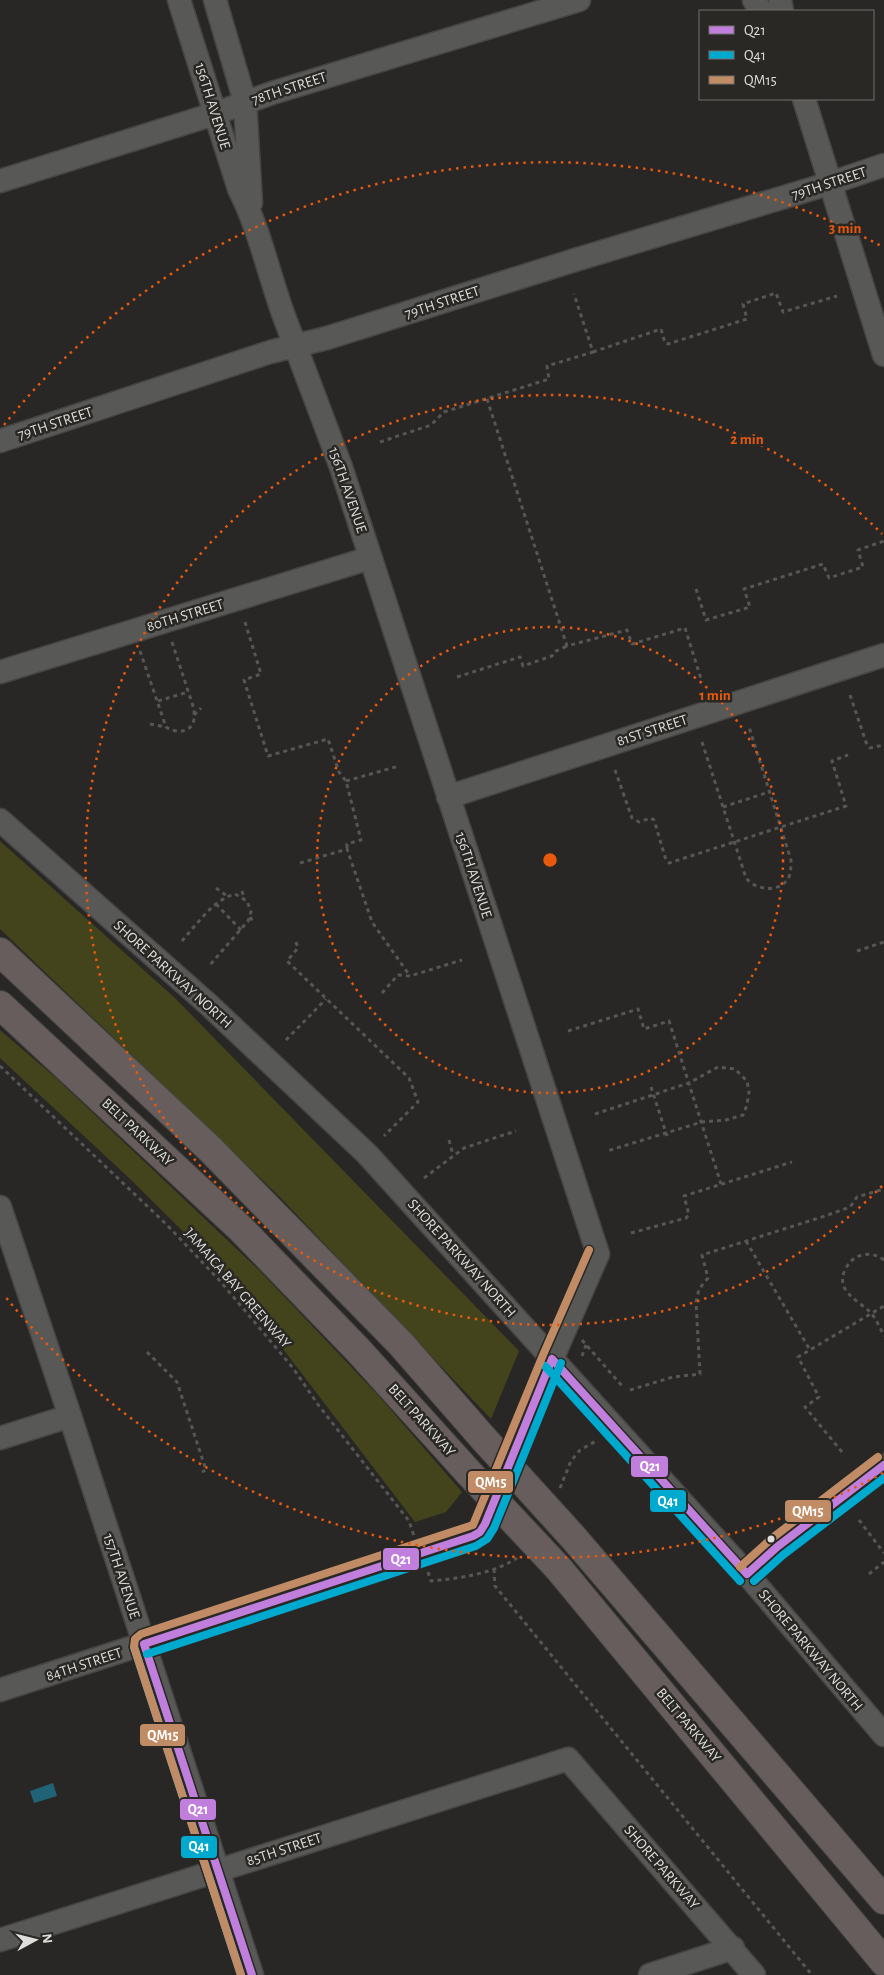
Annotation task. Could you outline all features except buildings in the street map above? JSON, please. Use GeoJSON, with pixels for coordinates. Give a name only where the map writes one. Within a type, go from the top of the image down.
{"type":"FeatureCollection","features":[{"type":"Feature","properties":{"kind":"highway"},"geometry":{"type":"LineString","coordinates":[[0,952],[110,1053],[235,1173],[400,1343],[572,1536],[884,1900]]}},
{"type":"Feature","properties":{"kind":"highway","name":"BELT PARKWAY"},"geometry":{"type":"LineString","coordinates":[[0,1005],[241,1229],[358,1350],[469,1473],[559,1568],[884,1962]]}},
{"type":"Feature","properties":{"kind":"street","name":"156TH AVENUE"},"geometry":{"type":"LineString","coordinates":[[179,0],[239,189],[250,211],[285,319],[297,346],[341,467],[598,1254],[552,1358],[485,1524],[480,1532]]}},
{"type":"Feature","properties":{"kind":"street","name":"156TH AVENUE"},"geometry":{"type":"LineString","coordinates":[[216,0],[245,102],[252,191],[250,211]]}},
{"type":"Feature","properties":{"kind":"street","name":"78TH STREET"},"geometry":{"type":"LineString","coordinates":[[0,181],[214,114],[272,93],[579,0]]}},
{"type":"Feature","properties":{"kind":"street"},"geometry":{"type":"LineString","coordinates":[[804,100],[884,355]]}},
{"type":"Feature","properties":{"kind":"street","name":"79TH STREET"},"geometry":{"type":"LineString","coordinates":[[0,441],[270,352],[328,338],[884,165]]}},
{"type":"Feature","properties":{"kind":"street","name":"80TH STREET"},"geometry":{"type":"LineString","coordinates":[[0,672],[370,558]]}},
{"type":"Feature","properties":{"kind":"street","name":"81ST STREET"},"geometry":{"type":"LineString","coordinates":[[448,797],[884,656]]}},
{"type":"Feature","properties":{"kind":"street","name":"SHORE PARKWAY NORTH"},"geometry":{"type":"LineString","coordinates":[[0,820],[208,1005],[367,1154],[747,1574],[884,1735]]}},
{"type":"Feature","properties":{"kind":"street","name":"157TH AVENUE"},"geometry":{"type":"LineString","coordinates":[[0,1207],[252,1975]]}},
{"type":"Feature","properties":{"kind":"street"},"geometry":{"type":"LineString","coordinates":[[0,1438],[70,1416]]}},
{"type":"Feature","properties":{"kind":"street"},"geometry":{"type":"LineString","coordinates":[[747,1574],[777,1547],[884,1465]]}},
{"type":"Feature","properties":{"kind":"street","name":"84TH STREET"},"geometry":{"type":"LineString","coordinates":[[0,1690],[420,1555],[480,1532]]}},
{"type":"Feature","properties":{"kind":"street","name":"85TH STREET"},"geometry":{"type":"LineString","coordinates":[[0,1940],[568,1759]]}},
{"type":"Feature","properties":{"kind":"street","name":"SHORE PARKWAY"},"geometry":{"type":"LineString","coordinates":[[568,1759],[733,1948],[754,1975]]}},
{"type":"Feature","properties":{"kind":"street"},"geometry":{"type":"LineString","coordinates":[[650,1975],[733,1948]]}},
{"type":"Feature","properties":{"kind":"path"},"geometry":{"type":"LineString","coordinates":[[574,294],[593,352]]}},
{"type":"Feature","properties":{"kind":"path"},"geometry":{"type":"LineString","coordinates":[[380,442],[431,425],[444,412],[549,379],[547,366],[661,329],[665,343],[677,341],[747,319],[742,304],[776,294],[783,312],[836,296]]}},
{"type":"Feature","properties":{"kind":"path"},"geometry":{"type":"LineString","coordinates":[[487,399],[567,646]]}},
{"type":"Feature","properties":{"kind":"path"},"geometry":{"type":"LineString","coordinates":[[696,589],[706,620],[750,607],[744,590],[823,564],[829,578],[863,567],[858,550],[884,541]]}},
{"type":"Feature","properties":{"kind":"path"},"geometry":{"type":"LineString","coordinates":[[165,621],[194,709],[191,726],[180,734]]}},
{"type":"Feature","properties":{"kind":"path"},"geometry":{"type":"LineString","coordinates":[[245,622],[261,674],[244,680],[268,756],[328,739],[339,772],[346,781],[361,840],[347,844],[347,849],[372,922],[410,976]]}},
{"type":"Feature","properties":{"kind":"path"},"geometry":{"type":"LineString","coordinates":[[457,677],[520,657],[524,666],[552,656],[554,652],[567,646],[627,630],[632,644],[685,628],[702,682]]}},
{"type":"Feature","properties":{"kind":"path"},"geometry":{"type":"LineString","coordinates":[[132,631],[166,727]]}},
{"type":"Feature","properties":{"kind":"path"},"geometry":{"type":"LineString","coordinates":[[158,701],[188,692]]}},
{"type":"Feature","properties":{"kind":"path"},"geometry":{"type":"LineString","coordinates":[[850,695],[867,745],[870,748],[884,745]]}},
{"type":"Feature","properties":{"kind":"path"},"geometry":{"type":"LineString","coordinates":[[194,716],[201,708]]}},
{"type":"Feature","properties":{"kind":"path"},"geometry":{"type":"LineString","coordinates":[[150,724],[179,732],[185,730]]}},
{"type":"Feature","properties":{"kind":"path"},"geometry":{"type":"LineString","coordinates":[[702,742],[744,873],[750,884],[770,889],[778,887],[789,876],[791,860],[749,727]]}},
{"type":"Feature","properties":{"kind":"path"},"geometry":{"type":"LineString","coordinates":[[615,770],[632,818],[639,822],[651,818],[654,820],[666,860],[669,863],[846,806],[832,760],[848,755]]}},
{"type":"Feature","properties":{"kind":"path"},"geometry":{"type":"LineString","coordinates":[[346,781],[399,766]]}},
{"type":"Feature","properties":{"kind":"path"},"geometry":{"type":"LineString","coordinates":[[723,807],[769,792]]}},
{"type":"Feature","properties":{"kind":"path"},"geometry":{"type":"LineString","coordinates":[[300,863],[347,849]]}},
{"type":"Feature","properties":{"kind":"path"},"geometry":{"type":"LineString","coordinates":[[216,888],[227,896]]}},
{"type":"Feature","properties":{"kind":"path"},"geometry":{"type":"LineString","coordinates":[[242,891],[244,899]]}},
{"type":"Feature","properties":{"kind":"path"},"geometry":{"type":"LineString","coordinates":[[182,941],[216,904],[227,896],[235,894],[247,900],[251,912],[248,921],[209,966]]}},
{"type":"Feature","properties":{"kind":"path"},"geometry":{"type":"LineString","coordinates":[[216,904],[241,930]]}},
{"type":"Feature","properties":{"kind":"path"},"geometry":{"type":"LineString","coordinates":[[250,916],[254,923]]}},
{"type":"Feature","properties":{"kind":"path"},"geometry":{"type":"LineString","coordinates":[[296,942],[298,948],[287,960],[410,1078],[418,1102],[384,1136]]}},
{"type":"Feature","properties":{"kind":"path"},"geometry":{"type":"LineString","coordinates":[[857,951],[884,942]]}},
{"type":"Feature","properties":{"kind":"path"},"geometry":{"type":"LineString","coordinates":[[382,993],[398,975],[410,976],[462,960]]}},
{"type":"Feature","properties":{"kind":"path"},"geometry":{"type":"LineString","coordinates":[[286,1040],[326,999]]}},
{"type":"Feature","properties":{"kind":"path"},"geometry":{"type":"LineString","coordinates":[[568,1031],[638,1009],[644,1029],[669,1021],[722,1184]]}},
{"type":"Feature","properties":{"kind":"path","name":"JAMAICA BAY GREENWAY"},"geometry":{"type":"LineString","coordinates":[[0,1066],[160,1218],[220,1281],[292,1368],[324,1413],[408,1521],[420,1555]]}},
{"type":"Feature","properties":{"kind":"path"},"geometry":{"type":"LineString","coordinates":[[595,1114],[689,1083],[718,1067],[735,1069],[747,1081],[749,1092],[747,1106],[743,1115],[726,1120],[702,1122],[666,1135],[607,1151]]}},
{"type":"Feature","properties":{"kind":"path"},"geometry":{"type":"LineString","coordinates":[[651,1087],[666,1135]]}},
{"type":"Feature","properties":{"kind":"path"},"geometry":{"type":"LineString","coordinates":[[424,1178],[464,1148],[516,1131]]}},
{"type":"Feature","properties":{"kind":"path"},"geometry":{"type":"LineString","coordinates":[[449,1140],[454,1155]]}},
{"type":"Feature","properties":{"kind":"path"},"geometry":{"type":"LineString","coordinates":[[630,1233],[686,1218],[689,1215],[684,1196],[792,1162]]}},
{"type":"Feature","properties":{"kind":"path"},"geometry":{"type":"LineString","coordinates":[[630,1390],[673,1377],[700,1374],[696,1302],[699,1289],[708,1278],[702,1255],[825,1216],[850,1206],[857,1197],[884,1189]]}},
{"type":"Feature","properties":{"kind":"path"},"geometry":{"type":"LineString","coordinates":[[746,1241],[810,1350]]}},
{"type":"Feature","properties":{"kind":"path"},"geometry":{"type":"LineString","coordinates":[[884,1260],[877,1255],[865,1254],[856,1257],[848,1264],[842,1282],[852,1299],[871,1313],[884,1336]]}},
{"type":"Feature","properties":{"kind":"path"},"geometry":{"type":"LineString","coordinates":[[842,1452],[805,1407],[820,1396],[798,1357],[884,1306]]}},
{"type":"Feature","properties":{"kind":"path"},"geometry":{"type":"LineString","coordinates":[[582,1339],[623,1387]]}},
{"type":"Feature","properties":{"kind":"path"},"geometry":{"type":"LineString","coordinates":[[582,1356],[586,1345]]}},
{"type":"Feature","properties":{"kind":"path"},"geometry":{"type":"LineString","coordinates":[[147,1352],[177,1382],[206,1470],[202,1472]]}},
{"type":"Feature","properties":{"kind":"path"},"geometry":{"type":"LineString","coordinates":[[859,1520],[884,1553]]}},
{"type":"Feature","properties":{"kind":"path"},"geometry":{"type":"LineString","coordinates":[[869,1574],[884,1562]]}},
{"type":"Feature","properties":{"kind":"path"},"geometry":{"type":"LineString","coordinates":[[494,1569],[495,1586],[812,1975]]}},
{"type":"Feature","properties":{"kind":"shaded area"},"geometry":{"type":"Polygon","coordinates":[[[0,841],[176,999],[519,1351],[491,1419],[279,1196],[0,929],[0,841]]]}},
{"type":"Feature","properties":{"kind":"shaded area"},"geometry":{"type":"Polygon","coordinates":[[[0,1030],[56,1078],[260,1271],[378,1395],[462,1492],[446,1512],[415,1522],[225,1273],[128,1177],[0,1058],[0,1030]]]}},
{"type":"Feature","properties":{"kind":"water"},"geometry":{"type":"Polygon","coordinates":[[[53,1783],[57,1796],[34,1803],[30,1791],[53,1783]]]}},
{"type":"Feature","properties":{"kind":"transit line","name":"QM15"},"geometry":{"type":"LineString","coordinates":[[241,1975],[134,1647],[135,1639],[141,1634],[473,1525],[543,1355],[589,1250]]}},
{"type":"Feature","properties":{"kind":"transit line","name":"Q21"},"geometry":{"type":"LineString","coordinates":[[552,1359],[747,1574]]}},
{"type":"Feature","properties":{"kind":"transit line","name":"Q21"},"geometry":{"type":"LineString","coordinates":[[144,1644],[473,1536],[480,1532],[485,1524],[552,1359]]}},
{"type":"Feature","properties":{"kind":"transit line","name":"Q41"},"geometry":{"type":"LineString","coordinates":[[147,1654],[476,1546],[487,1539],[494,1528],[561,1363]]}},
{"type":"Feature","properties":{"kind":"transit line","name":"Q41"},"geometry":{"type":"LineString","coordinates":[[545,1366],[740,1581]]}},
{"type":"Feature","properties":{"kind":"transit line","name":"QM15"},"geometry":{"type":"LineString","coordinates":[[740,1567],[771,1539],[878,1457]]}},
{"type":"Feature","properties":{"kind":"transit line","name":"Q21"},"geometry":{"type":"LineString","coordinates":[[747,1574],[777,1547],[884,1465]]}},
{"type":"Feature","properties":{"kind":"transit line","name":"Q41"},"geometry":{"type":"LineString","coordinates":[[754,1581],[783,1555],[884,1478]]}},
{"type":"Feature","properties":{"kind":"transit line","name":"Q21"},"geometry":{"type":"LineString","coordinates":[[144,1644],[252,1975]]}},
{"type":"Feature","properties":{"kind":"transit line","name":"Q41"},"geometry":{"type":"LineString","coordinates":[[134,1647],[241,1975]]}}]}
